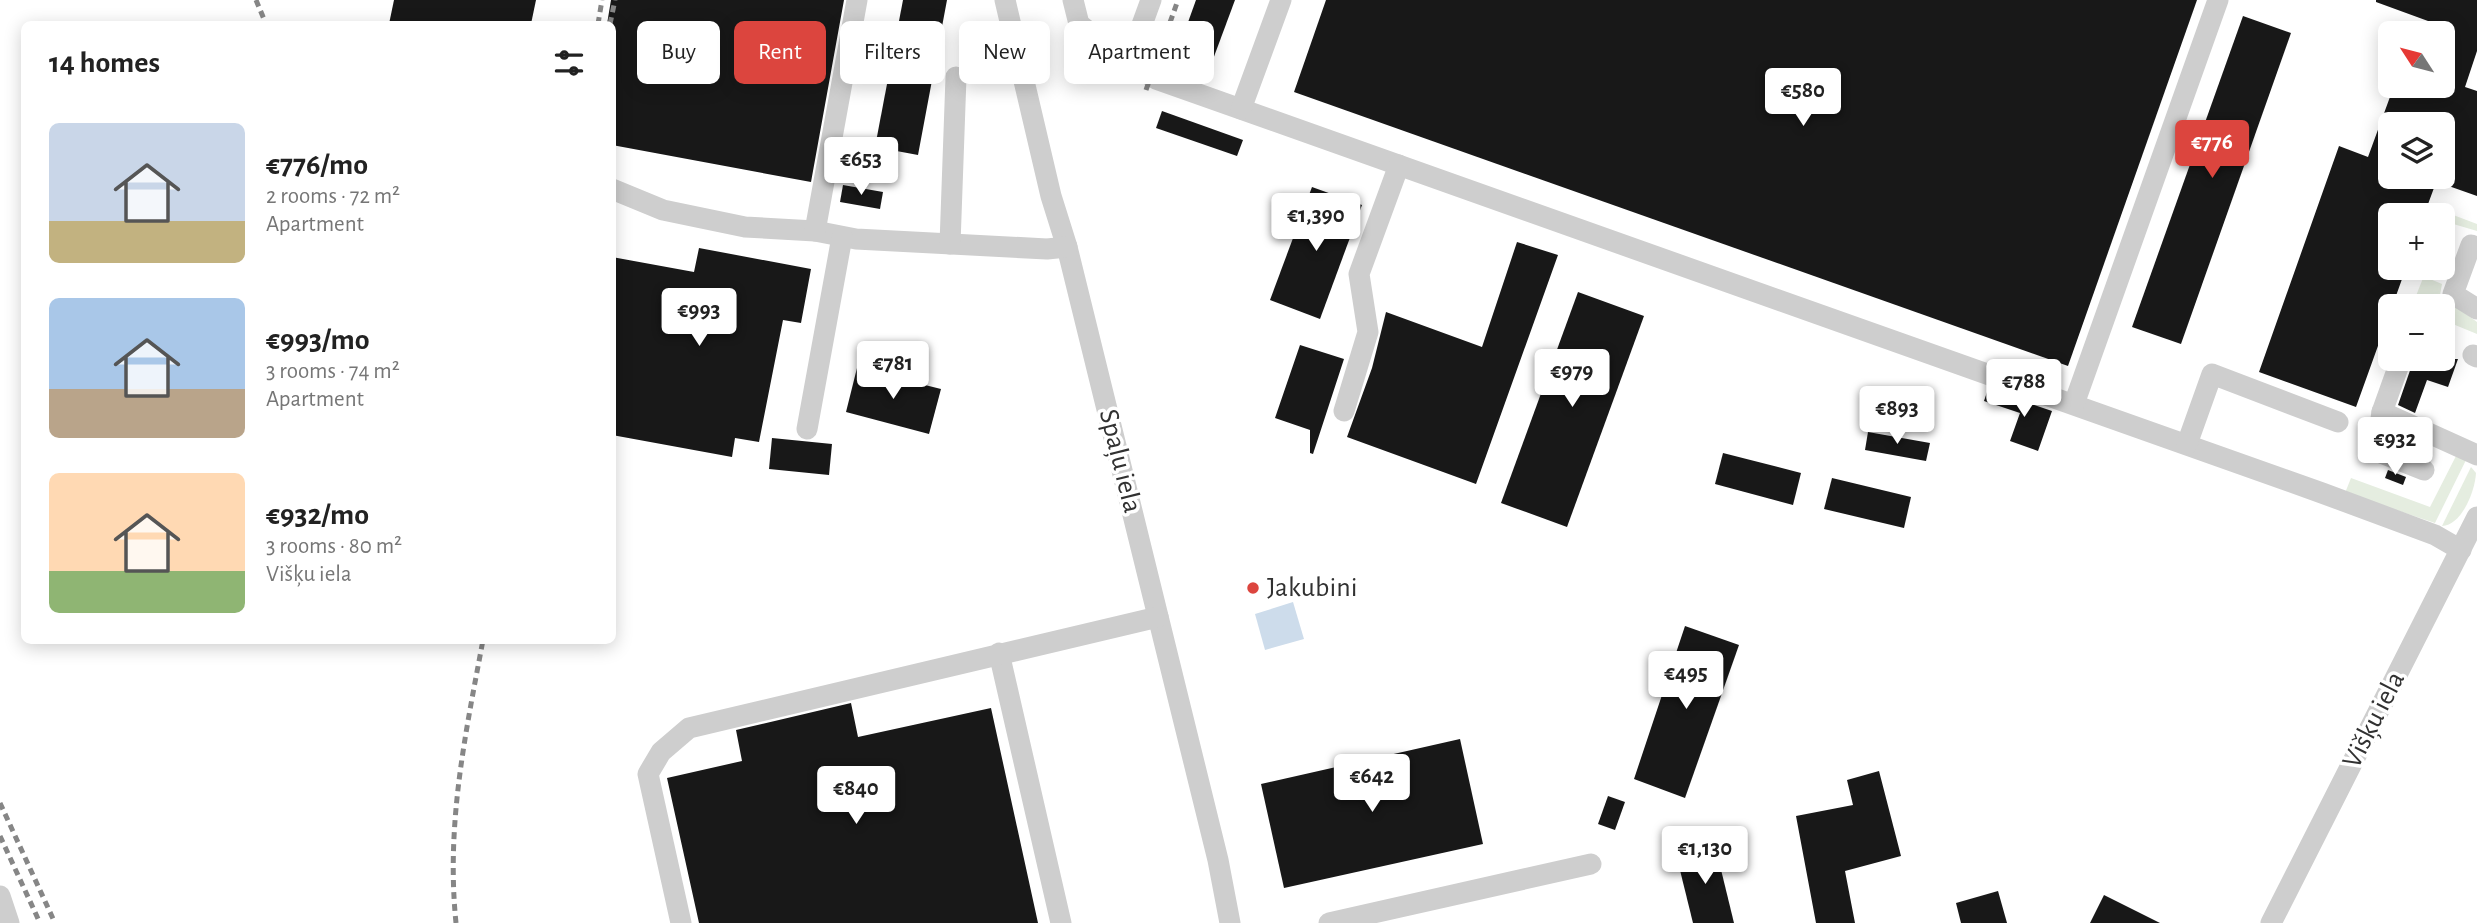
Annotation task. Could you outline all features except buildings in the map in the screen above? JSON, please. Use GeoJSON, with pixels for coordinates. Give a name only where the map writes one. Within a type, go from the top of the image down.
{"type":"FeatureCollection","features":[{"type":"Feature","properties":{"kind":"street"},"geometry":{"type":"LineString","coordinates":[[815,231],[857,0]]}},
{"type":"Feature","properties":{"kind":"street","name":"Spaļu iela"},"geometry":{"type":"LineString","coordinates":[[1005,0],[1051,196],[1067,247],[1218,860],[1230,923]]}},
{"type":"Feature","properties":{"kind":"street"},"geometry":{"type":"LineString","coordinates":[[1073,0],[1078,21]]}},
{"type":"Feature","properties":{"kind":"street"},"geometry":{"type":"LineString","coordinates":[[1143,21],[1150,0]]}},
{"type":"Feature","properties":{"kind":"street"},"geometry":{"type":"LineString","coordinates":[[1241,109],[1281,0]]}},
{"type":"Feature","properties":{"kind":"street"},"geometry":{"type":"LineString","coordinates":[[2074,404],[2218,0]]}},
{"type":"Feature","properties":{"kind":"street"},"geometry":{"type":"LineString","coordinates":[[950,244],[956,77]]}},
{"type":"Feature","properties":{"kind":"street"},"geometry":{"type":"LineString","coordinates":[[1170,84],[2187,444],[2399,521],[2435,535],[2461,550]]}},
{"type":"Feature","properties":{"kind":"street"},"geometry":{"type":"LineString","coordinates":[[1344,411],[1368,332],[1359,274],[1399,164]]}},
{"type":"Feature","properties":{"kind":"street"},"geometry":{"type":"LineString","coordinates":[[616,191],[663,210],[745,227],[815,231],[856,240],[1067,247]]}},
{"type":"Feature","properties":{"kind":"street"},"geometry":{"type":"LineString","coordinates":[[807,429],[842,237]]}},
{"type":"Feature","properties":{"kind":"street"},"geometry":{"type":"LineString","coordinates":[[2477,247],[2471,245],[2454,294],[2477,309]]}},
{"type":"Feature","properties":{"kind":"street"},"geometry":{"type":"LineString","coordinates":[[2397,371],[2382,412],[2376,451],[2424,470]]}},
{"type":"Feature","properties":{"kind":"street"},"geometry":{"type":"LineString","coordinates":[[2187,444],[2212,374],[2338,422]]}},
{"type":"Feature","properties":{"kind":"street"},"geometry":{"type":"LineString","coordinates":[[2382,412],[2477,455]]}},
{"type":"Feature","properties":{"kind":"street","name":"Višķu iela"},"geometry":{"type":"LineString","coordinates":[[2271,923],[2477,517]]}},
{"type":"Feature","properties":{"kind":"street"},"geometry":{"type":"LineString","coordinates":[[681,923],[648,774],[661,752],[689,728],[1158,617]]}},
{"type":"Feature","properties":{"kind":"street"},"geometry":{"type":"LineString","coordinates":[[999,653],[1061,923]]}},
{"type":"Feature","properties":{"kind":"street"},"geometry":{"type":"LineString","coordinates":[[1329,923],[1591,864]]}},
{"type":"Feature","properties":{"kind":"street"},"geometry":{"type":"LineString","coordinates":[[0,896],[9,923]]}},
{"type":"Feature","properties":{"kind":"shaded area"},"geometry":{"type":"Polygon","coordinates":[[[2455,216],[2477,224],[2477,231],[2455,224],[2455,216]]]}},
{"type":"Feature","properties":{"kind":"shaded area"},"geometry":{"type":"Polygon","coordinates":[[[2422,280],[2442,284],[2440,294],[2417,294],[2422,280]]]}},
{"type":"Feature","properties":{"kind":"shaded area"},"geometry":{"type":"Polygon","coordinates":[[[2455,306],[2477,322],[2477,334],[2455,325],[2455,306]]]}},
{"type":"Feature","properties":{"kind":"shaded area"},"geometry":{"type":"Polygon","coordinates":[[[2456,456],[2466,460],[2435,523],[2345,493],[2351,478],[2430,507],[2456,456]]]}},
{"type":"Feature","properties":{"kind":"shaded area"},"geometry":{"type":"Polygon","coordinates":[[[2471,467],[2476,473],[2466,506],[2456,520],[2442,526],[2471,467]]]}},
{"type":"Feature","properties":{"kind":"water"},"geometry":{"type":"Polygon","coordinates":[[[1293,602],[1304,639],[1265,650],[1255,614],[1293,602]]]}},
{"type":"Feature","properties":{"kind":"railway"},"geometry":{"type":"LineString","coordinates":[[256,0],[265,21]]}},
{"type":"Feature","properties":{"kind":"railway"},"geometry":{"type":"LineString","coordinates":[[598,21],[602,0]]}},
{"type":"Feature","properties":{"kind":"railway"},"geometry":{"type":"LineString","coordinates":[[611,21],[615,0]]}},
{"type":"Feature","properties":{"kind":"railway"},"geometry":{"type":"LineString","coordinates":[[1146,90],[1178,0]]}},
{"type":"Feature","properties":{"kind":"railway"},"geometry":{"type":"LineString","coordinates":[[456,923],[453,851],[455,816],[482,644]]}},
{"type":"Feature","properties":{"kind":"railway"},"geometry":{"type":"LineString","coordinates":[[0,803],[55,923]]}},
{"type":"Feature","properties":{"kind":"railway"},"geometry":{"type":"LineString","coordinates":[[0,836],[40,923]]}},
{"type":"Feature","properties":{"kind":"place","name":"Jakubini"},"geometry":{"type":"Point","coordinates":[1253,588]}}]}
